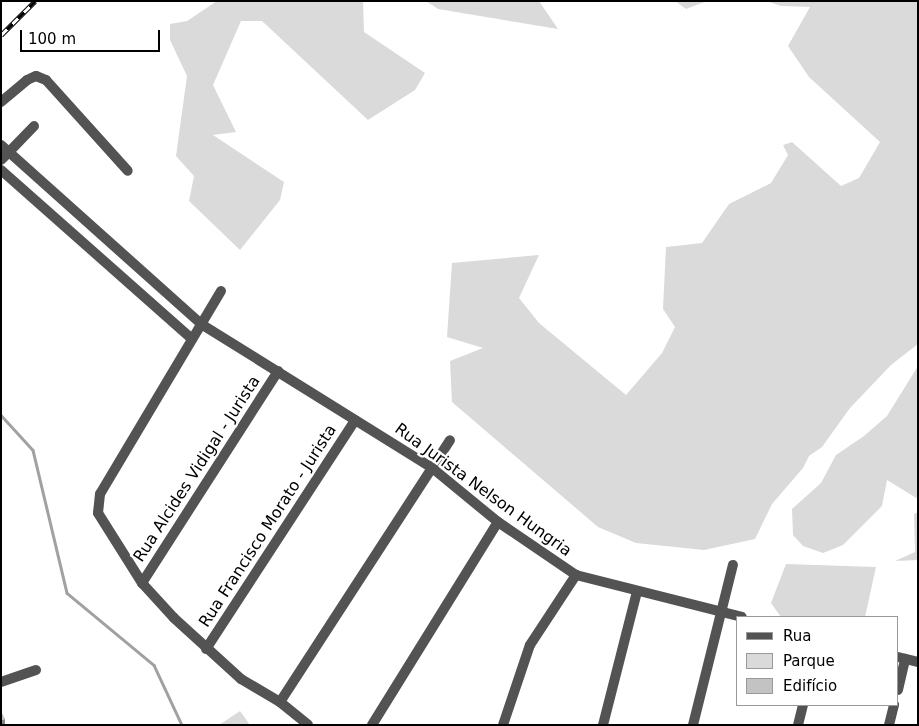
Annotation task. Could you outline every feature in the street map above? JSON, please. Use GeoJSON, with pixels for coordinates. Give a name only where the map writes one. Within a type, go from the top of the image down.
{"type":"FeatureCollection","features":[{"type":"Feature","properties":{"kind":"street"},"geometry":{"type":"LineString","coordinates":[[1,102],[27,80],[36,76],[46,80],[128,171]]}},
{"type":"Feature","properties":{"kind":"street"},"geometry":{"type":"LineString","coordinates":[[1,160],[5,148],[34,126]]}},
{"type":"Feature","properties":{"kind":"street","name":"Rua Jurista Nelson Hungria"},"geometry":{"type":"LineString","coordinates":[[5,148],[201,324],[431,467],[498,522],[576,575],[738,616]]}},
{"type":"Feature","properties":{"kind":"street"},"geometry":{"type":"LineString","coordinates":[[1,170],[192,339]]}},
{"type":"Feature","properties":{"kind":"street"},"geometry":{"type":"LineString","coordinates":[[221,291],[97,504],[107,530],[142,583],[206,649],[241,679],[280,702],[308,725]]}},
{"type":"Feature","properties":{"kind":"street","name":"Rua Alcides Vidigal - Jurista"},"geometry":{"type":"LineString","coordinates":[[142,583],[278,371]]}},
{"type":"Feature","properties":{"kind":"street","name":"Rua Francisco Morato - Jurista"},"geometry":{"type":"LineString","coordinates":[[206,649],[355,420]]}},
{"type":"Feature","properties":{"kind":"street"},"geometry":{"type":"LineString","coordinates":[[280,702],[450,440]]}},
{"type":"Feature","properties":{"kind":"street"},"geometry":{"type":"LineString","coordinates":[[372,725],[498,522]]}},
{"type":"Feature","properties":{"kind":"street"},"geometry":{"type":"LineString","coordinates":[[693,725],[733,565]]}},
{"type":"Feature","properties":{"kind":"street"},"geometry":{"type":"LineString","coordinates":[[503,725],[530,645],[576,575]]}},
{"type":"Feature","properties":{"kind":"street"},"geometry":{"type":"LineString","coordinates":[[603,725],[637,592]]}},
{"type":"Feature","properties":{"kind":"street"},"geometry":{"type":"LineString","coordinates":[[899,682],[902,658],[918,662]]}},
{"type":"Feature","properties":{"kind":"street"},"geometry":{"type":"LineString","coordinates":[[1,682],[36,670]]}},
{"type":"Feature","properties":{"kind":"street"},"geometry":{"type":"LineString","coordinates":[[798,725],[803,706]]}},
{"type":"Feature","properties":{"kind":"street"},"geometry":{"type":"LineString","coordinates":[[889,725],[894,706]]}},
{"type":"Feature","properties":{"kind":"green space"},"geometry":{"type":"Polygon","coordinates":[[[217,1],[363,1],[364,32],[425,73],[415,90],[368,120],[262,21],[241,21],[213,85],[236,132],[213,135],[284,182],[280,200],[240,250],[189,201],[194,176],[176,156],[187,76],[170,40],[170,24],[187,21],[217,1]]]}},
{"type":"Feature","properties":{"kind":"green space"},"geometry":{"type":"Polygon","coordinates":[[[426,1],[539,1],[558,29],[438,9],[426,1]]]}},
{"type":"Feature","properties":{"kind":"green space"},"geometry":{"type":"Polygon","coordinates":[[[675,1],[707,1],[686,9],[675,1]]]}},
{"type":"Feature","properties":{"kind":"green space"},"geometry":{"type":"Polygon","coordinates":[[[767,1],[918,1],[918,344],[891,365],[850,408],[822,447],[809,456],[803,468],[772,504],[755,539],[704,550],[636,543],[598,527],[452,402],[450,361],[483,348],[447,337],[452,263],[539,255],[519,298],[539,323],[626,395],[662,353],[675,327],[663,309],[666,247],[702,243],[729,204],[771,183],[788,155],[783,145],[792,142],[841,186],[859,178],[880,142],[809,77],[788,46],[810,7],[781,6],[767,1]]]}},
{"type":"Feature","properties":{"kind":"green space"},"geometry":{"type":"Polygon","coordinates":[[[918,366],[918,499],[887,480],[882,506],[843,545],[823,553],[803,546],[793,535],[792,509],[821,483],[836,455],[864,436],[887,416],[918,366]]]}},
{"type":"Feature","properties":{"kind":"green space"},"geometry":{"type":"Polygon","coordinates":[[[918,512],[918,560],[895,561],[915,552],[914,514],[918,512]]]}},
{"type":"Feature","properties":{"kind":"green space"},"geometry":{"type":"Polygon","coordinates":[[[786,564],[876,567],[865,616],[780,616],[771,603],[786,564]]]}},
{"type":"Feature","properties":{"kind":"green space"},"geometry":{"type":"Polygon","coordinates":[[[240,711],[250,725],[219,725],[240,711]]]}},
{"type":"Feature","properties":{"kind":"building"},"geometry":{"type":"Polygon","coordinates":[[[1,711],[5,719],[1,720],[1,711]]]}},
{"type":"Feature","properties":{"kind":"waterway"},"geometry":{"type":"LineString","coordinates":[[1,415],[33,450],[67,593],[154,665],[182,725]]}},
{"type":"Feature","properties":{"kind":"railway"},"geometry":{"type":"LineString","coordinates":[[1,35],[35,1]]}}]}
